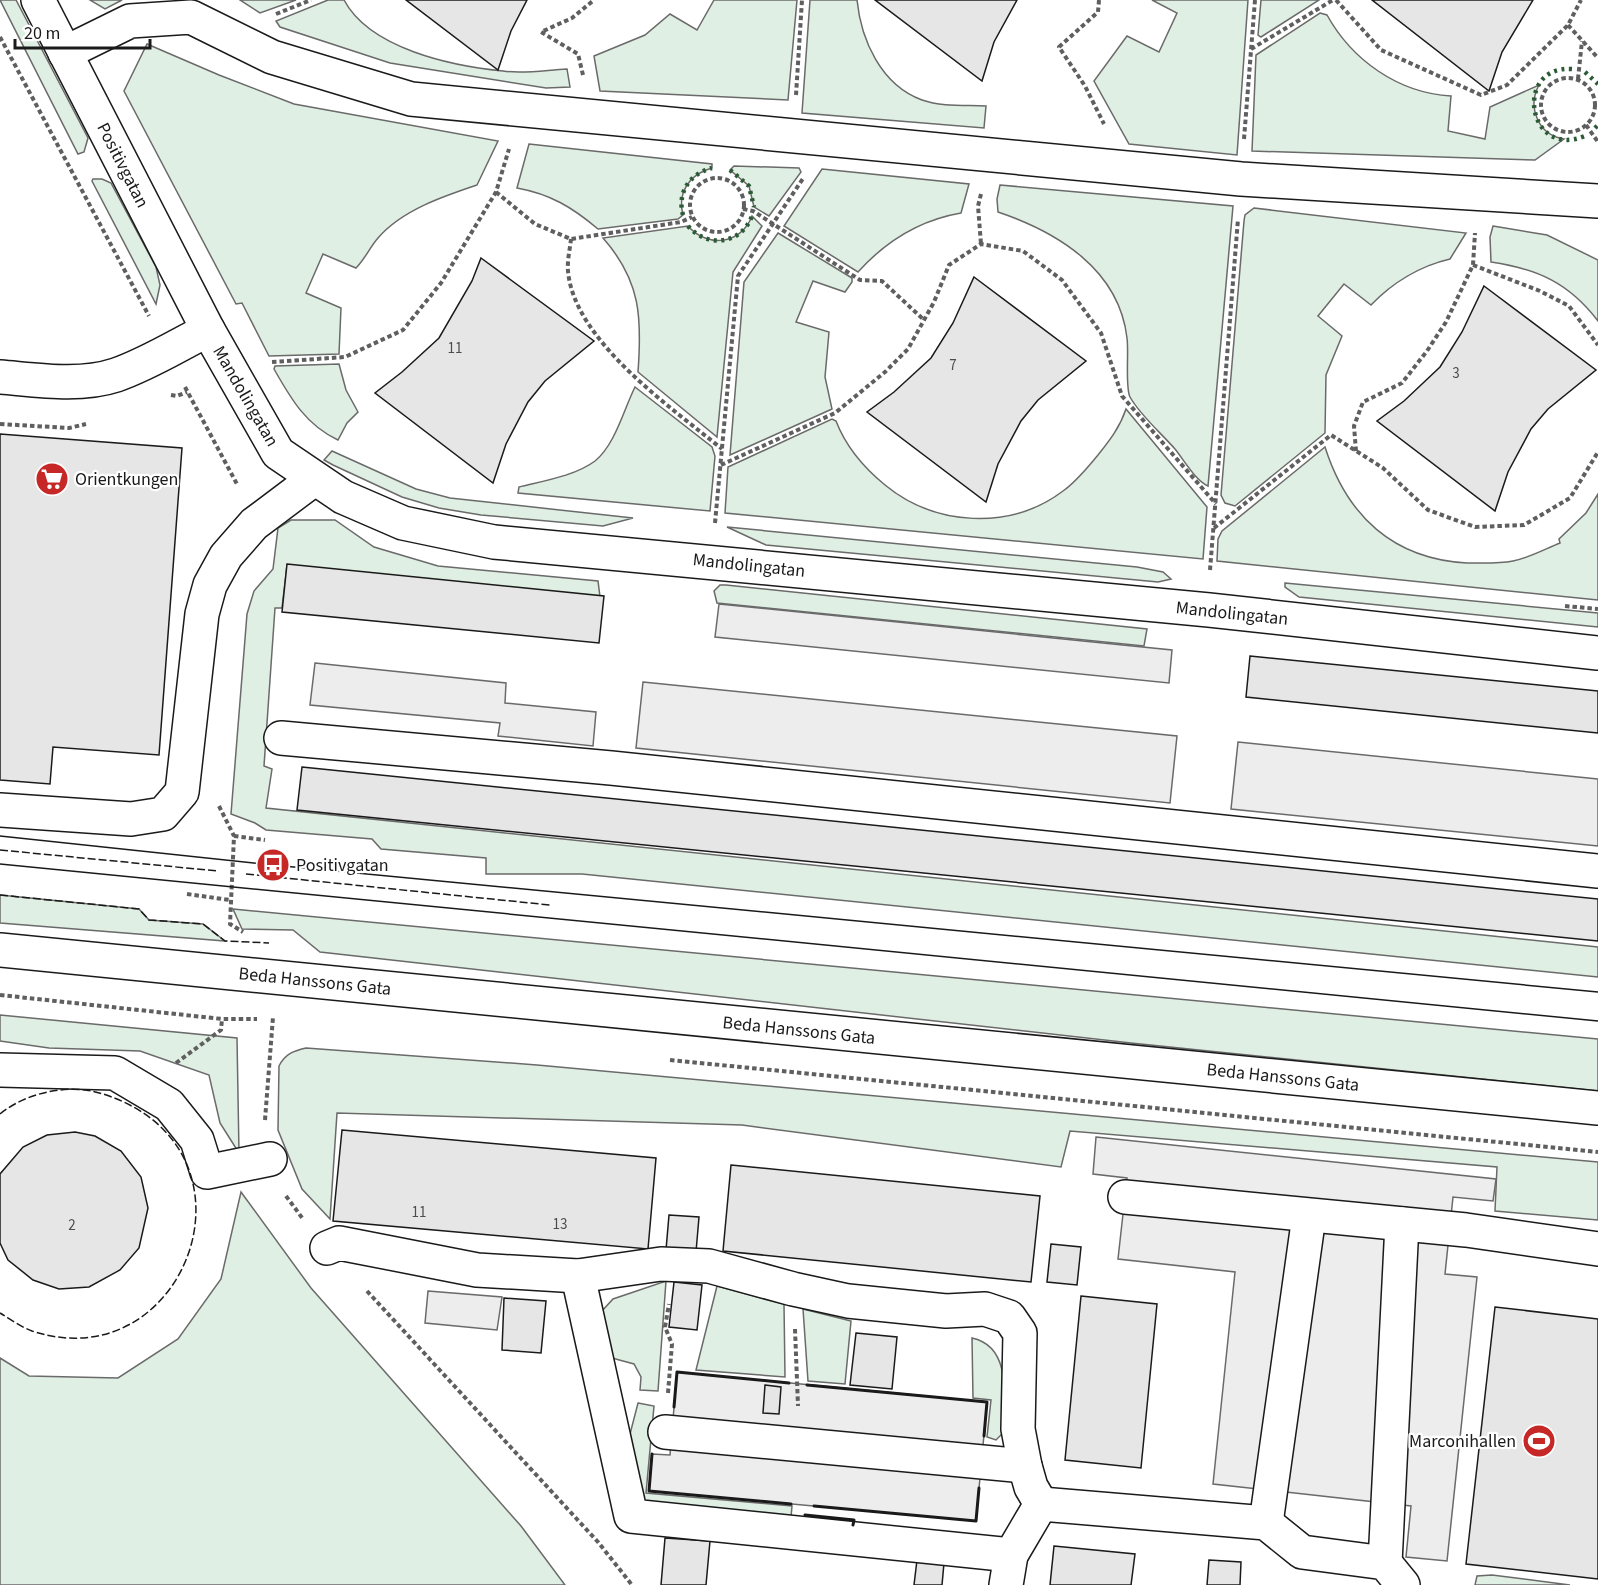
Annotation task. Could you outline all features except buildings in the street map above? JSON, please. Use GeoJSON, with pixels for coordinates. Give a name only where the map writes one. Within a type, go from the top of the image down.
{"type":"FeatureCollection","features":[{"type":"Feature","properties":{"kind":"street","name":"Positivgatan"},"geometry":{"type":"LineString","coordinates":[[38,0],[208,330]]}},
{"type":"Feature","properties":{"kind":"street"},"geometry":{"type":"LineString","coordinates":[[65,53],[130,21],[191,17],[272,57],[411,99],[1241,179],[1598,201]]}},
{"type":"Feature","properties":{"kind":"street","name":"Mandolingatan"},"geometry":{"type":"LineString","coordinates":[[0,377],[70,382],[114,376],[208,330],[278,453],[314,479],[363,506],[403,523],[494,542],[703,560],[1209,610],[1598,653]]}},
{"type":"Feature","properties":{"kind":"street"},"geometry":{"type":"LineString","coordinates":[[0,810],[131,819],[163,814],[182,792],[202,614],[210,585],[226,556],[254,524],[314,479]]}},
{"type":"Feature","properties":{"kind":"street"},"geometry":{"type":"LineString","coordinates":[[281,738],[611,768],[1598,871]]}},
{"type":"Feature","properties":{"kind":"street","name":"Beda Hanssons Gata"},"geometry":{"type":"LineString","coordinates":[[0,950],[1598,1108]]}},
{"type":"Feature","properties":{"kind":"street"},"geometry":{"type":"LineString","coordinates":[[0,1070],[115,1073],[169,1105],[197,1140],[207,1172],[270,1159]]}},
{"type":"Feature","properties":{"kind":"street"},"geometry":{"type":"LineString","coordinates":[[1125,1197],[1402,1224],[1598,1249]]}},
{"type":"Feature","properties":{"kind":"street"},"geometry":{"type":"LineString","coordinates":[[1266,1523],[1309,1216]]}},
{"type":"Feature","properties":{"kind":"street"},"geometry":{"type":"LineString","coordinates":[[1041,1504],[1266,1523],[1302,1552],[1394,1574],[1402,1224]]}},
{"type":"Feature","properties":{"kind":"street"},"geometry":{"type":"LineString","coordinates":[[327,1248],[339,1244],[477,1270],[578,1276],[661,1264],[709,1266],[848,1301],[936,1310],[985,1309],[1009,1317],[1020,1333],[1018,1429],[1031,1487],[1041,1504]]}},
{"type":"Feature","properties":{"kind":"street"},"geometry":{"type":"LineString","coordinates":[[578,1276],[631,1516],[1009,1570],[1041,1504]]}},
{"type":"Feature","properties":{"kind":"street"},"geometry":{"type":"LineString","coordinates":[[665,1432],[1025,1466]]}},
{"type":"Feature","properties":{"kind":"path"},"geometry":{"type":"LineString","coordinates":[[578,54],[541,32],[572,18],[594,0]]}},
{"type":"Feature","properties":{"kind":"path"},"geometry":{"type":"LineString","coordinates":[[793,135],[802,0]]}},
{"type":"Feature","properties":{"kind":"path"},"geometry":{"type":"LineString","coordinates":[[1099,0],[1098,12],[1059,47],[1085,86],[1127,168]]}},
{"type":"Feature","properties":{"kind":"path"},"geometry":{"type":"LineString","coordinates":[[1209,610],[1210,570],[1255,0]]}},
{"type":"Feature","properties":{"kind":"path"},"geometry":{"type":"LineString","coordinates":[[1251,50],[1335,0],[1381,50],[1481,95],[1507,85],[1568,25],[1581,0]]}},
{"type":"Feature","properties":{"kind":"path"},"geometry":{"type":"LineString","coordinates":[[1568,25],[1598,58]]}},
{"type":"Feature","properties":{"kind":"path"},"geometry":{"type":"LineString","coordinates":[[0,37],[166,351]]}},
{"type":"Feature","properties":{"kind":"path"},"geometry":{"type":"LineString","coordinates":[[1578,79],[1582,41]]}},
{"type":"Feature","properties":{"kind":"path"},"geometry":{"type":"LineString","coordinates":[[1566,78],[1578,79],[1591,90],[1595,102],[1594,113],[1586,125],[1573,131],[1556,129],[1546,122],[1541,106],[1543,94],[1550,84],[1566,78]]}},
{"type":"Feature","properties":{"kind":"path"},"geometry":{"type":"LineString","coordinates":[[1586,125],[1598,142]]}},
{"type":"Feature","properties":{"kind":"path"},"geometry":{"type":"LineString","coordinates":[[703,560],[717,520],[738,276],[830,139]]}},
{"type":"Feature","properties":{"kind":"path"},"geometry":{"type":"LineString","coordinates":[[981,244],[978,206],[990,154]]}},
{"type":"Feature","properties":{"kind":"path"},"geometry":{"type":"LineString","coordinates":[[715,177],[736,186],[742,196],[743,209],[736,223],[721,232],[705,229],[692,217],[689,205],[692,194],[703,181],[715,177]]}},
{"type":"Feature","properties":{"kind":"path"},"geometry":{"type":"LineString","coordinates":[[270,362],[345,357],[404,330],[441,283],[496,192],[535,224],[571,239],[681,222],[692,217]]}},
{"type":"Feature","properties":{"kind":"path"},"geometry":{"type":"LineString","coordinates":[[743,209],[753,211],[773,223],[860,280],[882,281],[924,320]]}},
{"type":"Feature","properties":{"kind":"path"},"geometry":{"type":"LineString","coordinates":[[571,239],[568,271],[575,297],[601,340],[630,375],[723,449]]}},
{"type":"Feature","properties":{"kind":"path"},"geometry":{"type":"LineString","coordinates":[[721,465],[835,413],[885,372],[908,349],[949,265],[981,244],[1023,251],[1062,280],[1101,333],[1122,396],[1216,504]]}},
{"type":"Feature","properties":{"kind":"path"},"geometry":{"type":"LineString","coordinates":[[1356,451],[1354,426],[1363,402],[1402,383],[1446,322],[1473,265],[1540,291],[1569,306],[1598,345]]}},
{"type":"Feature","properties":{"kind":"path"},"geometry":{"type":"LineString","coordinates":[[1214,529],[1331,435],[1383,468],[1428,510],[1475,527],[1524,525],[1570,498],[1598,452]]}},
{"type":"Feature","properties":{"kind":"path"},"geometry":{"type":"LineString","coordinates":[[705,519],[717,520]]}},
{"type":"Feature","properties":{"kind":"path"},"geometry":{"type":"LineString","coordinates":[[1198,569],[1222,572]]}},
{"type":"Feature","properties":{"kind":"path"},"geometry":{"type":"LineString","coordinates":[[1563,605],[1598,609]]}},
{"type":"Feature","properties":{"kind":"path"},"geometry":{"type":"LineString","coordinates":[[234,836],[265,840]]}},
{"type":"Feature","properties":{"kind":"path"},"geometry":{"type":"LineString","coordinates":[[187,894],[230,900]]}},
{"type":"Feature","properties":{"kind":"path"},"geometry":{"type":"LineString","coordinates":[[0,995],[222,1018],[284,1020]]}},
{"type":"Feature","properties":{"kind":"path"},"geometry":{"type":"LineString","coordinates":[[141,1088],[221,1030],[222,1018]]}},
{"type":"Feature","properties":{"kind":"path"},"geometry":{"type":"LineString","coordinates":[[665,1059],[1598,1152]]}},
{"type":"Feature","properties":{"kind":"path"},"geometry":{"type":"LineString","coordinates":[[665,1432],[672,1344],[665,1327],[675,1264]]}},
{"type":"Feature","properties":{"kind":"path"},"geometry":{"type":"LineString","coordinates":[[793,1289],[800,1445]]}},
{"type":"Feature","properties":{"kind":"green space"},"geometry":{"type":"Polygon","coordinates":[[[0,0],[16,0],[88,138],[84,152],[78,154],[0,0]]]}},
{"type":"Feature","properties":{"kind":"green space"},"geometry":{"type":"Polygon","coordinates":[[[90,0],[122,0],[105,9],[90,0]]]}},
{"type":"Feature","properties":{"kind":"green space"},"geometry":{"type":"Polygon","coordinates":[[[240,0],[296,0],[260,13],[240,0]]]}},
{"type":"Feature","properties":{"kind":"green space"},"geometry":{"type":"Polygon","coordinates":[[[328,0],[344,0],[356,17],[373,31],[392,43],[414,52],[483,69],[527,72],[567,69],[570,87],[546,88],[390,63],[280,27],[276,21],[328,0]]]}},
{"type":"Feature","properties":{"kind":"green space"},"geometry":{"type":"Polygon","coordinates":[[[714,0],[797,0],[788,100],[600,91],[594,56],[645,35],[670,14],[697,30],[714,0]]]}},
{"type":"Feature","properties":{"kind":"green space"},"geometry":{"type":"Polygon","coordinates":[[[810,0],[857,0],[863,30],[869,45],[884,72],[895,84],[908,93],[930,102],[946,105],[986,106],[984,128],[802,113],[810,0]]]}},
{"type":"Feature","properties":{"kind":"green space"},"geometry":{"type":"Polygon","coordinates":[[[1152,0],[1248,0],[1237,155],[1129,144],[1094,81],[1127,36],[1159,52],[1177,13],[1152,0]]]}},
{"type":"Feature","properties":{"kind":"green space"},"geometry":{"type":"Polygon","coordinates":[[[1261,0],[1319,0],[1261,37],[1258,35],[1261,0]]]}},
{"type":"Feature","properties":{"kind":"green space"},"geometry":{"type":"Polygon","coordinates":[[[1320,13],[1327,15],[1349,46],[1378,71],[1413,88],[1431,94],[1451,96],[1448,131],[1485,139],[1490,107],[1539,85],[1534,102],[1537,119],[1547,132],[1564,139],[1535,160],[1252,151],[1256,55],[1320,13]]]}},
{"type":"Feature","properties":{"kind":"green space"},"geometry":{"type":"Polygon","coordinates":[[[147,44],[294,104],[498,141],[477,185],[424,205],[399,219],[378,238],[356,268],[323,254],[306,293],[341,308],[339,354],[269,356],[242,303],[236,304],[124,91],[147,44]]]}},
{"type":"Feature","properties":{"kind":"green space"},"geometry":{"type":"Polygon","coordinates":[[[529,144],[712,164],[712,168],[697,175],[683,192],[683,215],[678,219],[598,229],[560,202],[517,188],[529,144]]]}},
{"type":"Feature","properties":{"kind":"green space"},"geometry":{"type":"Polygon","coordinates":[[[734,166],[799,168],[801,172],[769,216],[754,207],[749,186],[730,170],[734,166]]]}},
{"type":"Feature","properties":{"kind":"green space"},"geometry":{"type":"Polygon","coordinates":[[[822,169],[969,184],[961,213],[932,221],[905,234],[880,251],[858,272],[784,226],[822,169]]]}},
{"type":"Feature","properties":{"kind":"green space"},"geometry":{"type":"Polygon","coordinates":[[[102,179],[111,183],[156,267],[160,285],[156,304],[92,181],[102,179]]]}},
{"type":"Feature","properties":{"kind":"green space"},"geometry":{"type":"Polygon","coordinates":[[[1000,185],[1233,206],[1208,486],[1194,475],[1175,449],[1130,397],[1127,338],[1122,314],[1112,292],[1098,273],[1063,242],[1042,230],[998,212],[997,199],[1000,185]]]}},
{"type":"Feature","properties":{"kind":"green space"},"geometry":{"type":"Polygon","coordinates":[[[1254,208],[1466,233],[1450,259],[1407,276],[1371,305],[1344,284],[1318,316],[1342,336],[1326,375],[1325,433],[1235,506],[1225,503],[1221,495],[1244,221],[1245,215],[1254,208]]]}},
{"type":"Feature","properties":{"kind":"green space"},"geometry":{"type":"Polygon","coordinates":[[[752,216],[762,226],[733,272],[717,437],[638,372],[639,317],[632,285],[616,254],[603,238],[688,226],[704,238],[723,240],[740,233],[752,216]]]}},
{"type":"Feature","properties":{"kind":"green space"},"geometry":{"type":"Polygon","coordinates":[[[1493,226],[1547,235],[1598,260],[1598,321],[1564,287],[1538,274],[1491,262],[1490,237],[1493,226]]]}},
{"type":"Feature","properties":{"kind":"green space"},"geometry":{"type":"Polygon","coordinates":[[[778,233],[852,278],[845,292],[813,281],[796,322],[829,332],[825,377],[832,409],[730,455],[744,282],[778,233]]]}},
{"type":"Feature","properties":{"kind":"green space"},"geometry":{"type":"Polygon","coordinates":[[[339,364],[346,390],[358,412],[347,423],[338,440],[308,419],[293,401],[274,369],[275,366],[339,364]]]}},
{"type":"Feature","properties":{"kind":"green space"},"geometry":{"type":"Polygon","coordinates":[[[635,387],[712,447],[715,456],[710,511],[518,493],[519,487],[568,474],[595,461],[614,436],[635,387]]]}},
{"type":"Feature","properties":{"kind":"green space"},"geometry":{"type":"Polygon","coordinates":[[[1126,409],[1207,507],[1203,559],[725,513],[728,467],[832,419],[836,421],[850,448],[862,464],[905,499],[926,509],[973,518],[1020,513],[1042,504],[1077,479],[1111,439],[1126,409]]]}},
{"type":"Feature","properties":{"kind":"green space"},"geometry":{"type":"Polygon","coordinates":[[[1325,447],[1334,472],[1346,494],[1376,529],[1395,543],[1441,560],[1502,563],[1537,553],[1560,543],[1559,539],[1586,513],[1598,494],[1598,600],[1217,561],[1218,539],[1222,531],[1325,447]]]}},
{"type":"Feature","properties":{"kind":"green space"},"geometry":{"type":"Polygon","coordinates":[[[332,451],[416,489],[450,498],[633,518],[603,526],[481,515],[439,508],[402,497],[324,460],[332,451]]]}},
{"type":"Feature","properties":{"kind":"green space"},"geometry":{"type":"Polygon","coordinates":[[[291,520],[335,520],[374,547],[438,566],[598,581],[600,597],[287,565],[282,608],[275,608],[264,766],[272,769],[266,808],[1598,947],[1598,977],[582,874],[486,874],[486,858],[381,849],[372,839],[266,830],[231,814],[247,614],[254,591],[273,569],[278,528],[291,520]]]}},
{"type":"Feature","properties":{"kind":"green space"},"geometry":{"type":"Polygon","coordinates":[[[727,527],[1137,567],[1163,572],[1171,579],[1158,582],[766,545],[727,527]]]}},
{"type":"Feature","properties":{"kind":"green space"},"geometry":{"type":"Polygon","coordinates":[[[1285,583],[1598,613],[1598,627],[1299,597],[1285,587],[1285,583]]]}},
{"type":"Feature","properties":{"kind":"green space"},"geometry":{"type":"Polygon","coordinates":[[[720,585],[1147,629],[1144,646],[717,603],[714,591],[720,585]]]}},
{"type":"Feature","properties":{"kind":"green space"},"geometry":{"type":"Polygon","coordinates":[[[0,895],[139,909],[149,920],[203,924],[225,941],[0,923],[0,895]]]}},
{"type":"Feature","properties":{"kind":"green space"},"geometry":{"type":"Polygon","coordinates":[[[233,909],[1598,1039],[1598,1091],[1131,1043],[320,952],[293,930],[242,929],[233,909]]]}},
{"type":"Feature","properties":{"kind":"green space"},"geometry":{"type":"Polygon","coordinates":[[[0,1015],[237,1038],[239,1153],[220,1123],[209,1075],[140,1051],[49,1048],[0,1041],[0,1015]]]}},
{"type":"Feature","properties":{"kind":"green space"},"geometry":{"type":"Polygon","coordinates":[[[306,1048],[537,1065],[1598,1162],[1598,1220],[1495,1211],[1497,1167],[1070,1131],[1061,1167],[742,1125],[337,1113],[330,1219],[302,1189],[278,1130],[279,1066],[290,1054],[306,1048]]]}},
{"type":"Feature","properties":{"kind":"green space"},"geometry":{"type":"Polygon","coordinates":[[[241,1192],[311,1288],[521,1526],[565,1585],[0,1585],[0,1358],[29,1376],[118,1378],[178,1339],[221,1279],[241,1192]]]}},
{"type":"Feature","properties":{"kind":"green space"},"geometry":{"type":"Polygon","coordinates":[[[666,1281],[658,1391],[640,1390],[641,1377],[634,1364],[608,1357],[601,1312],[613,1299],[666,1281]]]}},
{"type":"Feature","properties":{"kind":"green space"},"geometry":{"type":"Polygon","coordinates":[[[717,1286],[784,1304],[785,1377],[696,1370],[717,1286]]]}},
{"type":"Feature","properties":{"kind":"green space"},"geometry":{"type":"Polygon","coordinates":[[[803,1309],[851,1321],[845,1384],[808,1381],[803,1309]]]}},
{"type":"Feature","properties":{"kind":"green space"},"geometry":{"type":"Polygon","coordinates":[[[972,1338],[985,1343],[995,1352],[1000,1364],[1004,1392],[1003,1433],[996,1440],[987,1437],[991,1400],[973,1398],[972,1338]]]}},
{"type":"Feature","properties":{"kind":"green space"},"geometry":{"type":"Polygon","coordinates":[[[638,1403],[654,1406],[646,1493],[792,1506],[791,1517],[645,1501],[632,1485],[622,1465],[638,1403]]]}},
{"type":"Feature","properties":{"kind":"green space"},"geometry":{"type":"Polygon","coordinates":[[[1492,1575],[1570,1585],[1475,1585],[1477,1576],[1492,1575]]]}},
{"type":"Feature","properties":{"kind":"shaded area"},"geometry":{"type":"Polygon","coordinates":[[[719,604],[1172,650],[1169,683],[715,637],[719,604]]]}},
{"type":"Feature","properties":{"kind":"shaded area"},"geometry":{"type":"Polygon","coordinates":[[[315,663],[506,683],[505,703],[596,712],[593,746],[498,736],[500,723],[310,705],[315,663]]]}},
{"type":"Feature","properties":{"kind":"shaded area"},"geometry":{"type":"Polygon","coordinates":[[[643,682],[1177,736],[1170,803],[636,748],[643,682]]]}},
{"type":"Feature","properties":{"kind":"shaded area"},"geometry":{"type":"Polygon","coordinates":[[[1238,742],[1598,779],[1598,846],[1231,809],[1238,742]]]}},
{"type":"Feature","properties":{"kind":"shaded area"},"geometry":{"type":"Polygon","coordinates":[[[1096,1137],[1496,1179],[1493,1201],[1453,1197],[1445,1274],[1477,1277],[1447,1561],[1406,1557],[1411,1506],[1213,1484],[1235,1272],[1118,1259],[1127,1178],[1093,1174],[1096,1137]]]}},
{"type":"Feature","properties":{"kind":"shaded area"},"geometry":{"type":"Polygon","coordinates":[[[428,1291],[502,1297],[497,1330],[425,1323],[428,1291]]]}},
{"type":"Feature","properties":{"kind":"shaded area"},"geometry":{"type":"Polygon","coordinates":[[[677,1372],[987,1402],[976,1521],[649,1491],[652,1454],[670,1455],[677,1372]]]}},
{"type":"Feature","properties":{"kind":"tram line"},"geometry":{"type":"LineString","coordinates":[[0,836],[273,865],[1598,992]]}},
{"type":"Feature","properties":{"kind":"tram line"},"geometry":{"type":"LineString","coordinates":[[0,864],[1598,1021]]}},
{"type":"Feature","properties":{"kind":"hedge"},"geometry":{"type":"LineString","coordinates":[[1572,69],[1553,72],[1541,81],[1535,95],[1535,110],[1540,124],[1550,135],[1565,140],[1585,136]]}},
{"type":"Feature","properties":{"kind":"hedge"},"geometry":{"type":"LineString","coordinates":[[1585,72],[1598,84]]}},
{"type":"Feature","properties":{"kind":"hedge"},"geometry":{"type":"LineString","coordinates":[[1595,128],[1598,125]]}},
{"type":"Feature","properties":{"kind":"hedge"},"geometry":{"type":"LineString","coordinates":[[683,215],[683,192],[697,175],[712,168]]}},
{"type":"Feature","properties":{"kind":"hedge"},"geometry":{"type":"LineString","coordinates":[[730,170],[749,186],[754,207]]}},
{"type":"Feature","properties":{"kind":"hedge"},"geometry":{"type":"LineString","coordinates":[[688,226],[704,238],[723,240],[740,233],[752,216]]}},
{"type":"Feature","properties":{"kind":"fence"},"geometry":{"type":"LineString","coordinates":[[0,850],[218,871]]}},
{"type":"Feature","properties":{"kind":"fence"},"geometry":{"type":"LineString","coordinates":[[246,874],[550,905]]}},
{"type":"Feature","properties":{"kind":"fence"},"geometry":{"type":"LineString","coordinates":[[0,895],[139,909],[149,920],[203,924],[225,941],[269,943]]}},
{"type":"Feature","properties":{"kind":"fence"},"geometry":{"type":"LineString","coordinates":[[0,1114],[23,1100],[49,1092],[77,1089],[103,1094],[155,1122],[185,1161],[196,1206],[189,1252],[167,1293],[132,1323],[86,1338],[32,1331],[0,1313]]}},
{"type":"Feature","properties":{"kind":"wall"},"geometry":{"type":"LineString","coordinates":[[674,1407],[677,1372],[789,1383]]}},
{"type":"Feature","properties":{"kind":"wall"},"geometry":{"type":"LineString","coordinates":[[807,1385],[987,1402],[984,1436]]}},
{"type":"Feature","properties":{"kind":"wall"},"geometry":{"type":"LineString","coordinates":[[652,1454],[649,1491],[791,1504]]}},
{"type":"Feature","properties":{"kind":"wall"},"geometry":{"type":"LineString","coordinates":[[814,1506],[976,1521],[979,1488]]}},
{"type":"Feature","properties":{"kind":"wall"},"geometry":{"type":"LineString","coordinates":[[805,1515],[854,1520],[853,1525]]}},
{"type":"Feature","properties":{"kind":"place","name":"Orientkungen"},"geometry":{"type":"Point","coordinates":[52,479]}},
{"type":"Feature","properties":{"kind":"place","name":"Positivgatan"},"geometry":{"type":"Point","coordinates":[273,865]}},
{"type":"Feature","properties":{"kind":"place","name":"Marconihallen"},"geometry":{"type":"Point","coordinates":[1539,1441]}}]}
